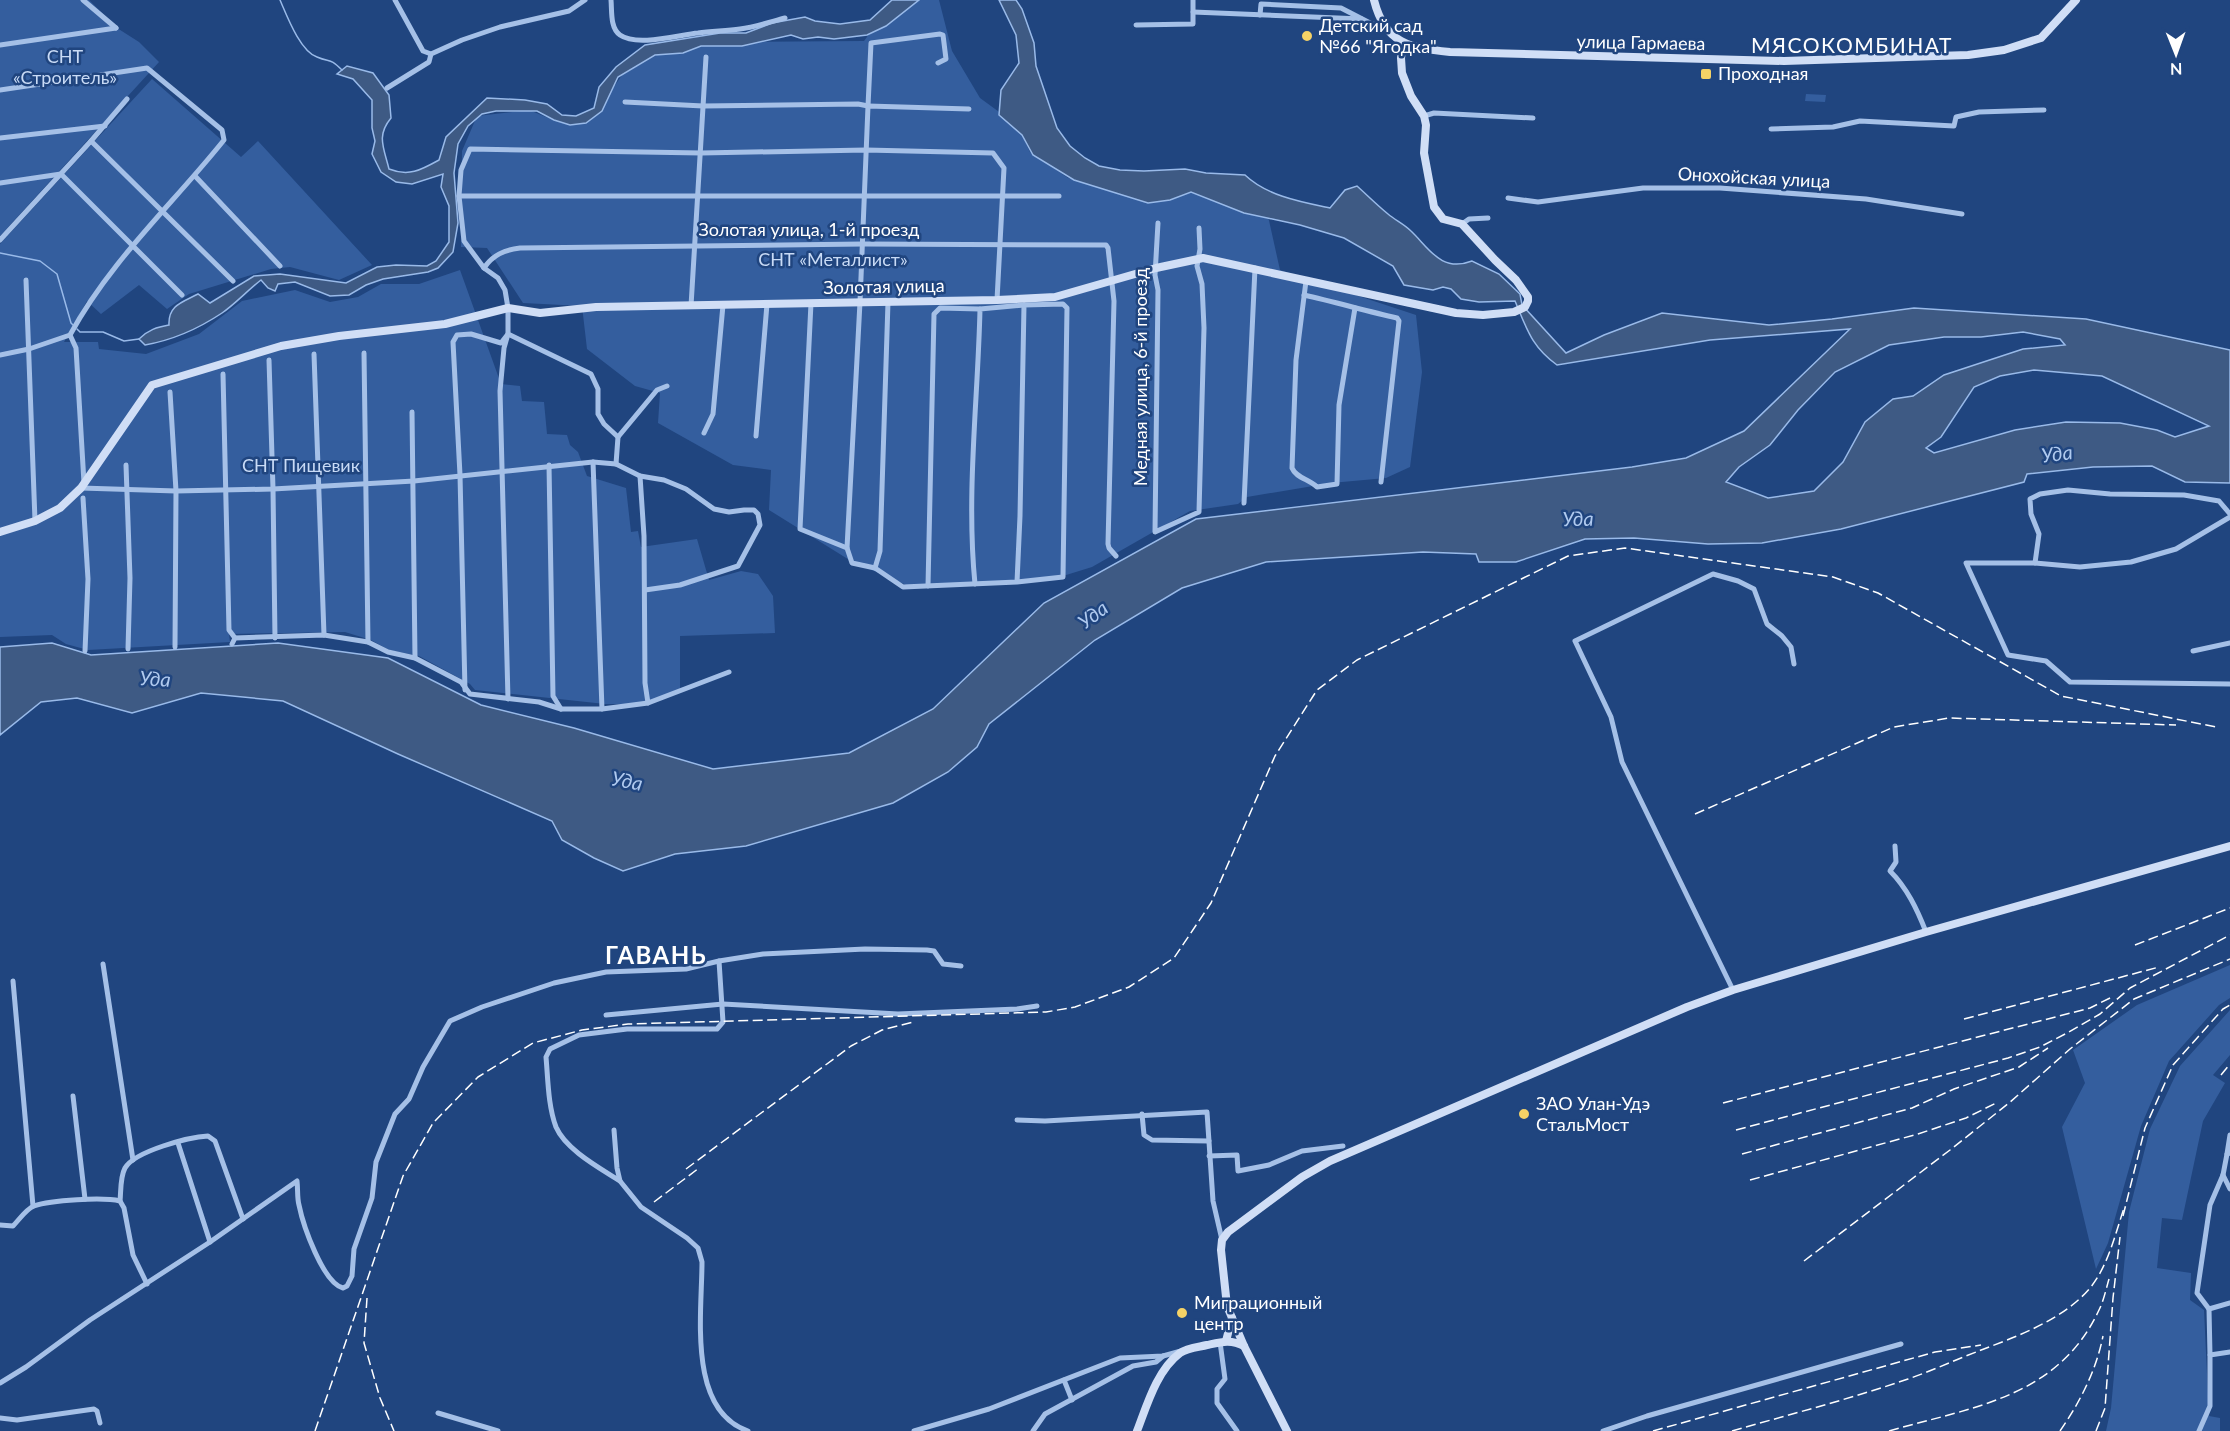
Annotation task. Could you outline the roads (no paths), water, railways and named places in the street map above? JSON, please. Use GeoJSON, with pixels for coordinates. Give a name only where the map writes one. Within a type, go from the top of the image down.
{"type":"FeatureCollection","features":[{"type":"Feature","properties":{"kind":"street"},"geometry":{"type":"LineString","coordinates":[[0,45],[116,28],[83,0]]}},
{"type":"Feature","properties":{"kind":"street"},"geometry":{"type":"LineString","coordinates":[[394,0],[423,51],[430,54],[500,27],[569,12],[585,0]]}},
{"type":"Feature","properties":{"kind":"street"},"geometry":{"type":"LineString","coordinates":[[611,0],[613,25],[616,31],[621,36],[636,40],[742,29],[785,18]]}},
{"type":"Feature","properties":{"kind":"street"},"geometry":{"type":"LineString","coordinates":[[1136,25],[1193,24],[1193,0]]}},
{"type":"Feature","properties":{"kind":"street"},"geometry":{"type":"LineString","coordinates":[[1374,0],[1385,26],[1403,44],[1402,73],[1411,96],[1424,116],[1426,125],[1424,153],[1434,207],[1443,219],[1462,224],[1469,219],[1488,218]]}},
{"type":"Feature","properties":{"kind":"street","name":"улица Гармаева"},"geometry":{"type":"LineString","coordinates":[[1403,44],[1450,52],[1784,61],[1968,56],[2004,50],[2041,38],[2076,0]]}},
{"type":"Feature","properties":{"kind":"street"},"geometry":{"type":"LineString","coordinates":[[1260,15],[1261,4],[1341,8],[1372,24],[1385,26]]}},
{"type":"Feature","properties":{"kind":"street"},"geometry":{"type":"LineString","coordinates":[[1193,12],[1362,19]]}},
{"type":"Feature","properties":{"kind":"street"},"geometry":{"type":"LineString","coordinates":[[928,586],[934,314],[940,308],[1063,304],[1068,310],[1063,577],[1017,582],[975,584],[928,586],[903,587],[875,568],[852,563],[847,548],[871,43],[940,33],[943,35],[946,59],[938,63]]}},
{"type":"Feature","properties":{"kind":"street"},"geometry":{"type":"LineString","coordinates":[[387,88],[429,62],[430,54]]}},
{"type":"Feature","properties":{"kind":"street"},"geometry":{"type":"LineString","coordinates":[[691,306],[706,57]]}},
{"type":"Feature","properties":{"kind":"street"},"geometry":{"type":"LineString","coordinates":[[0,90],[147,68],[222,130],[224,140],[106,278],[70,335],[29,350],[0,355]]}},
{"type":"Feature","properties":{"kind":"street"},"geometry":{"type":"LineString","coordinates":[[0,240],[127,99]]}},
{"type":"Feature","properties":{"kind":"street"},"geometry":{"type":"LineString","coordinates":[[625,102],[703,106],[858,104],[870,107],[969,109]]}},
{"type":"Feature","properties":{"kind":"street"},"geometry":{"type":"LineString","coordinates":[[1771,129],[1833,128],[1860,121],[1954,126],[1956,117],[1979,112],[2044,110]]}},
{"type":"Feature","properties":{"kind":"street"},"geometry":{"type":"LineString","coordinates":[[1424,116],[1434,113],[1533,118]]}},
{"type":"Feature","properties":{"kind":"street"},"geometry":{"type":"LineString","coordinates":[[0,138],[105,126]]}},
{"type":"Feature","properties":{"kind":"street"},"geometry":{"type":"LineString","coordinates":[[91,141],[233,281]]}},
{"type":"Feature","properties":{"kind":"street"},"geometry":{"type":"LineString","coordinates":[[508,699],[500,391],[504,348],[508,334],[508,308],[505,290],[498,278],[484,268],[464,241],[459,196],[461,170],[470,149],[701,153],[866,150],[993,153],[1004,168],[998,300]]}},
{"type":"Feature","properties":{"kind":"street"},"geometry":{"type":"LineString","coordinates":[[0,183],[61,174]]}},
{"type":"Feature","properties":{"kind":"street"},"geometry":{"type":"LineString","coordinates":[[61,174],[182,295]]}},
{"type":"Feature","properties":{"kind":"street"},"geometry":{"type":"LineString","coordinates":[[195,176],[280,266]]}},
{"type":"Feature","properties":{"kind":"street","name":"Онохойская улица"},"geometry":{"type":"LineString","coordinates":[[1508,198],[1538,202],[1643,189],[1720,188],[1866,199],[1962,214]]}},
{"type":"Feature","properties":{"kind":"street"},"geometry":{"type":"LineString","coordinates":[[459,196],[1059,196]]}},
{"type":"Feature","properties":{"kind":"street","name":"Медная улица, 6-й проезд"},"geometry":{"type":"LineString","coordinates":[[1158,223],[1155,532],[1199,512],[1204,328],[1202,284],[1197,266],[1199,259]]}},
{"type":"Feature","properties":{"kind":"street","name":"Золотая улица"},"geometry":{"type":"LineString","coordinates":[[508,308],[540,313],[596,308],[860,302],[983,306],[998,300],[1055,297],[1156,268],[1199,259],[1255,268],[1456,313],[1483,315],[1514,312],[1525,307],[1528,297],[1516,279],[1462,224]]}},
{"type":"Feature","properties":{"kind":"street"},"geometry":{"type":"LineString","coordinates":[[1199,228],[1199,259]]}},
{"type":"Feature","properties":{"kind":"street","name":"Золотая улица, 1-й проезд"},"geometry":{"type":"LineString","coordinates":[[484,268],[494,256],[509,249],[863,244],[1106,245],[1111,280]]}},
{"type":"Feature","properties":{"kind":"street"},"geometry":{"type":"LineString","coordinates":[[1244,503],[1255,268]]}},
{"type":"Feature","properties":{"kind":"street"},"geometry":{"type":"LineString","coordinates":[[26,280],[34,521]]}},
{"type":"Feature","properties":{"kind":"street"},"geometry":{"type":"LineString","coordinates":[[1111,280],[1114,301],[1108,544],[1116,556]]}},
{"type":"Feature","properties":{"kind":"street"},"geometry":{"type":"LineString","coordinates":[[1306,281],[1296,360],[1292,468],[1296,475],[1311,481],[1317,487],[1337,484],[1339,405],[1355,308]]}},
{"type":"Feature","properties":{"kind":"street"},"geometry":{"type":"LineString","coordinates":[[1304,295],[1332,300],[1397,318],[1399,321],[1381,482]]}},
{"type":"Feature","properties":{"kind":"street"},"geometry":{"type":"LineString","coordinates":[[875,568],[880,550],[888,302]]}},
{"type":"Feature","properties":{"kind":"street"},"geometry":{"type":"LineString","coordinates":[[812,303],[800,529],[847,548]]}},
{"type":"Feature","properties":{"kind":"street"},"geometry":{"type":"LineString","coordinates":[[756,436],[767,304]]}},
{"type":"Feature","properties":{"kind":"street"},"geometry":{"type":"LineString","coordinates":[[704,433],[713,414],[723,305]]}},
{"type":"Feature","properties":{"kind":"street"},"geometry":{"type":"LineString","coordinates":[[1017,582],[1024,305]]}},
{"type":"Feature","properties":{"kind":"street"},"geometry":{"type":"LineString","coordinates":[[975,584],[973,561],[974,424],[983,306]]}},
{"type":"Feature","properties":{"kind":"street"},"geometry":{"type":"LineString","coordinates":[[0,532],[34,521],[60,508],[82,485],[152,385],[281,346],[339,336],[445,324],[508,308]]}},
{"type":"Feature","properties":{"kind":"street"},"geometry":{"type":"LineString","coordinates":[[465,690],[454,339],[457,335],[471,334],[501,343],[508,334]]}},
{"type":"Feature","properties":{"kind":"street"},"geometry":{"type":"LineString","coordinates":[[508,334],[591,374],[598,389],[598,414],[604,424],[618,437]]}},
{"type":"Feature","properties":{"kind":"street"},"geometry":{"type":"LineString","coordinates":[[70,335],[76,348],[82,485]]}},
{"type":"Feature","properties":{"kind":"street"},"geometry":{"type":"LineString","coordinates":[[364,353],[368,642]]}},
{"type":"Feature","properties":{"kind":"street"},"geometry":{"type":"LineString","coordinates":[[314,354],[324,635]]}},
{"type":"Feature","properties":{"kind":"street"},"geometry":{"type":"LineString","coordinates":[[268,360],[275,638]]}},
{"type":"Feature","properties":{"kind":"street"},"geometry":{"type":"LineString","coordinates":[[223,374],[229,630],[233,641],[324,635],[368,642],[388,652],[416,658],[461,682],[465,690],[477,695],[539,702],[561,708],[602,709],[648,703],[729,672]]}},
{"type":"Feature","properties":{"kind":"street"},"geometry":{"type":"LineString","coordinates":[[616,464],[618,437],[657,390],[667,387]]}},
{"type":"Feature","properties":{"kind":"street"},"geometry":{"type":"LineString","coordinates":[[170,392],[176,491],[175,647]]}},
{"type":"Feature","properties":{"kind":"street"},"geometry":{"type":"LineString","coordinates":[[412,412],[416,658]]}},
{"type":"Feature","properties":{"kind":"street"},"geometry":{"type":"LineString","coordinates":[[82,485],[127,491],[273,489],[414,481],[593,462],[616,464],[640,476],[664,480],[686,489],[714,509],[729,512],[754,510],[758,514],[760,525],[738,566],[680,585],[645,590]]}},
{"type":"Feature","properties":{"kind":"street"},"geometry":{"type":"LineString","coordinates":[[593,462],[602,709]]}},
{"type":"Feature","properties":{"kind":"street"},"geometry":{"type":"LineString","coordinates":[[126,465],[130,578],[128,649]]}},
{"type":"Feature","properties":{"kind":"street"},"geometry":{"type":"LineString","coordinates":[[549,465],[553,696],[561,708]]}},
{"type":"Feature","properties":{"kind":"street"},"geometry":{"type":"LineString","coordinates":[[640,476],[645,590],[645,683],[648,703]]}},
{"type":"Feature","properties":{"kind":"street"},"geometry":{"type":"LineString","coordinates":[[2035,563],[2039,534],[2031,514],[2030,498],[2040,494],[2068,490],[2110,494],[2184,495],[2219,501],[2230,515],[2176,549],[2132,562],[2080,567],[2035,563],[1966,563],[2008,655],[2046,661],[2070,682],[2230,684]]}},
{"type":"Feature","properties":{"kind":"street"},"geometry":{"type":"LineString","coordinates":[[83,498],[88,579],[85,651]]}},
{"type":"Feature","properties":{"kind":"street"},"geometry":{"type":"LineString","coordinates":[[1733,990],[1622,762],[1611,717],[1575,641],[1713,574],[1738,581],[1754,589],[1767,624],[1791,647],[1794,664]]}},
{"type":"Feature","properties":{"kind":"street"},"geometry":{"type":"LineString","coordinates":[[2193,651],[2230,643]]}},
{"type":"Feature","properties":{"kind":"street"},"geometry":{"type":"LineString","coordinates":[[1895,846],[1896,862],[1890,871],[1901,882],[1926,932]]}},
{"type":"Feature","properties":{"kind":"street"},"geometry":{"type":"LineString","coordinates":[[1222,1240],[1228,1232],[1302,1177],[1329,1161],[1688,1007],[1733,990],[1926,932],[2230,846]]}},
{"type":"Feature","properties":{"kind":"street"},"geometry":{"type":"LineString","coordinates":[[0,1383],[297,1181],[299,1206],[322,1268],[333,1283],[343,1288],[347,1286],[352,1276],[354,1249],[372,1198],[376,1162],[395,1114],[409,1099],[423,1067],[450,1021],[482,1007],[554,983],[584,976],[606,972],[686,969],[763,954],[866,949],[927,950],[937,954],[943,964],[961,966]]}},
{"type":"Feature","properties":{"kind":"street"},"geometry":{"type":"LineString","coordinates":[[719,961],[723,1022],[717,1029],[627,1029],[579,1035],[550,1049],[546,1057],[552,1108],[563,1138],[592,1164],[620,1181],[641,1207],[698,1248],[702,1262],[702,1357],[707,1384],[717,1408],[724,1417],[748,1431]]}},
{"type":"Feature","properties":{"kind":"street"},"geometry":{"type":"LineString","coordinates":[[103,964],[133,1160]]}},
{"type":"Feature","properties":{"kind":"street"},"geometry":{"type":"LineString","coordinates":[[13,981],[33,1206]]}},
{"type":"Feature","properties":{"kind":"street"},"geometry":{"type":"LineString","coordinates":[[606,1015],[723,1004],[898,1014],[1017,1009],[1037,1005]]}},
{"type":"Feature","properties":{"kind":"street"},"geometry":{"type":"LineString","coordinates":[[73,1096],[85,1199]]}},
{"type":"Feature","properties":{"kind":"street"},"geometry":{"type":"LineString","coordinates":[[1017,1120],[1045,1121],[1207,1112],[1213,1201],[1222,1240],[1224,1294],[1244,1346],[1287,1431]]}},
{"type":"Feature","properties":{"kind":"street"},"geometry":{"type":"LineString","coordinates":[[1142,1114],[1144,1134],[1152,1140],[1209,1141]]}},
{"type":"Feature","properties":{"kind":"street"},"geometry":{"type":"LineString","coordinates":[[614,1130],[620,1181]]}},
{"type":"Feature","properties":{"kind":"street"},"geometry":{"type":"LineString","coordinates":[[2199,1431],[2210,1406],[2210,1354],[2209,1309],[2197,1293],[2210,1205],[2223,1175],[2230,1135]]}},
{"type":"Feature","properties":{"kind":"street"},"geometry":{"type":"LineString","coordinates":[[147,1284],[133,1255],[124,1208],[120,1201],[124,1171],[133,1160],[145,1153],[178,1143],[205,1136],[211,1137],[215,1141],[243,1219]]}},
{"type":"Feature","properties":{"kind":"street"},"geometry":{"type":"LineString","coordinates":[[178,1143],[210,1242]]}},
{"type":"Feature","properties":{"kind":"street"},"geometry":{"type":"LineString","coordinates":[[1209,1156],[1237,1155],[1238,1171],[1269,1165],[1302,1151],[1343,1146]]}},
{"type":"Feature","properties":{"kind":"street"},"geometry":{"type":"LineString","coordinates":[[2223,1175],[2230,1189]]}},
{"type":"Feature","properties":{"kind":"street"},"geometry":{"type":"LineString","coordinates":[[0,1225],[13,1226],[33,1206],[85,1199],[120,1201]]}},
{"type":"Feature","properties":{"kind":"street"},"geometry":{"type":"LineString","coordinates":[[2209,1309],[2230,1303]]}},
{"type":"Feature","properties":{"kind":"street"},"geometry":{"type":"LineString","coordinates":[[1232,1318],[1223,1342],[1225,1379],[1217,1389],[1217,1403],[1237,1431]]}},
{"type":"Feature","properties":{"kind":"street"},"geometry":{"type":"LineString","coordinates":[[914,1431],[989,1409],[1120,1358],[1163,1356],[1223,1342],[1236,1342],[1244,1346]]}},
{"type":"Feature","properties":{"kind":"street"},"geometry":{"type":"LineString","coordinates":[[1603,1431],[1647,1416],[1901,1344]]}},
{"type":"Feature","properties":{"kind":"street"},"geometry":{"type":"LineString","coordinates":[[1137,1431],[1168,1365],[1182,1351]]}},
{"type":"Feature","properties":{"kind":"street"},"geometry":{"type":"LineString","coordinates":[[2210,1354],[2230,1352]]}},
{"type":"Feature","properties":{"kind":"street"},"geometry":{"type":"LineString","coordinates":[[1033,1431],[1045,1414],[1133,1366],[1156,1362],[1163,1356]]}},
{"type":"Feature","properties":{"kind":"street"},"geometry":{"type":"LineString","coordinates":[[1064,1380],[1072,1400]]}},
{"type":"Feature","properties":{"kind":"street"},"geometry":{"type":"LineString","coordinates":[[0,1418],[17,1420],[94,1409],[97,1411],[100,1423]]}},
{"type":"Feature","properties":{"kind":"street"},"geometry":{"type":"LineString","coordinates":[[438,1413],[498,1431]]}},
{"type":"Feature","properties":{"kind":"water"},"geometry":{"type":"Polygon","coordinates":[[[892,0],[919,0],[886,26],[867,35],[834,39],[818,37],[803,39],[791,35],[742,46],[701,46],[683,53],[655,55],[618,77],[602,111],[586,123],[570,125],[537,111],[496,111],[482,114],[468,126],[458,144],[454,173],[458,223],[453,252],[438,268],[428,272],[383,279],[366,285],[349,295],[330,296],[295,282],[278,284],[275,291],[268,288],[261,280],[227,310],[194,329],[145,345],[139,339],[153,329],[169,325],[171,313],[182,302],[198,294],[210,303],[254,276],[280,274],[346,283],[377,267],[427,266],[436,261],[449,242],[449,206],[441,187],[443,174],[412,184],[396,182],[381,172],[372,154],[375,141],[372,128],[372,100],[353,79],[337,74],[347,66],[373,73],[389,95],[391,118],[386,124],[382,137],[385,155],[389,169],[409,172],[439,160],[446,137],[487,98],[547,104],[562,115],[576,116],[594,108],[599,87],[616,67],[645,45],[720,33],[746,33],[772,23],[805,17],[815,21],[840,24],[870,20],[892,0]]]}},
{"type":"Feature","properties":{"kind":"water","name":"Уда"},"geometry":{"type":"Polygon","coordinates":[[[999,0],[1016,0],[1022,9],[1034,43],[1036,66],[1057,128],[1070,146],[1085,158],[1099,166],[1120,170],[1185,169],[1206,173],[1245,175],[1274,193],[1330,208],[1345,190],[1357,186],[1437,257],[1452,264],[1472,261],[1499,274],[1520,294],[1522,305],[1566,353],[1604,335],[1662,313],[1769,325],[1914,308],[2086,319],[2230,350],[2230,483],[2185,482],[2152,466],[2093,467],[2027,474],[2024,482],[1841,529],[1762,543],[1708,544],[1634,538],[1585,539],[1516,562],[1479,562],[1476,554],[1423,552],[1266,562],[1182,588],[1095,640],[989,724],[977,747],[948,772],[893,803],[746,846],[675,854],[623,871],[562,840],[552,821],[283,701],[201,693],[132,713],[77,698],[41,702],[0,735],[0,647],[52,643],[91,655],[278,643],[388,658],[481,705],[574,728],[713,769],[849,753],[933,709],[1044,603],[1196,519],[1632,467],[1686,458],[1744,431],[1850,329],[1710,340],[1557,365],[1535,344],[1515,301],[1479,302],[1461,299],[1451,289],[1443,287],[1433,290],[1404,285],[1393,266],[1344,238],[1300,225],[1244,213],[1191,192],[1170,200],[1148,203],[1074,180],[1033,155],[1022,135],[999,115],[1001,90],[1019,63],[1016,35],[999,0]],[[2023,332],[1981,337],[1944,337],[1889,345],[1835,372],[1798,410],[1770,445],[1739,467],[1726,482],[1768,498],[1814,491],[1843,462],[1865,422],[1893,399],[1913,396],[1944,375],[2023,349],[2065,345],[2060,339],[2023,332]],[[2034,370],[2000,376],[1974,387],[1941,437],[1926,448],[1934,453],[2015,430],[2066,422],[2120,423],[2157,430],[2175,437],[2209,426],[2102,376],[2034,370]]]}},
{"type":"Feature","properties":{"kind":"waterway"},"geometry":{"type":"LineString","coordinates":[[280,0],[305,48],[342,70]]}},
{"type":"Feature","properties":{"kind":"waterway"},"geometry":{"type":"LineString","coordinates":[[0,253],[40,261],[57,274],[73,325]]}},
{"type":"Feature","properties":{"kind":"waterway"},"geometry":{"type":"LineString","coordinates":[[77,329],[80,332],[103,332],[124,341],[139,339]]}},
{"type":"Feature","properties":{"kind":"railway"},"geometry":{"type":"LineString","coordinates":[[315,1431],[403,1176],[433,1123],[478,1077],[533,1043],[582,1030],[628,1024],[1046,1012],[1075,1007],[1129,987],[1174,958],[1211,903],[1275,756],[1317,690],[1357,660],[1568,556],[1625,548],[1833,577],[1878,593],[2061,696],[2216,727]]}},
{"type":"Feature","properties":{"kind":"railway"},"geometry":{"type":"LineString","coordinates":[[1695,814],[1894,727],[1949,718],[2176,725]]}},
{"type":"Feature","properties":{"kind":"railway"},"geometry":{"type":"LineString","coordinates":[[2135,945],[2230,908]]}},
{"type":"Feature","properties":{"kind":"railway"},"geometry":{"type":"LineString","coordinates":[[1736,1130],[2008,1058],[2040,1047],[2100,1014],[2130,988],[2230,935]]}},
{"type":"Feature","properties":{"kind":"railway"},"geometry":{"type":"LineString","coordinates":[[1804,1261],[1950,1150],[2009,1103],[2070,1049],[2134,999],[2230,959]]}},
{"type":"Feature","properties":{"kind":"railway"},"geometry":{"type":"LineString","coordinates":[[1964,1019],[2159,967]]}},
{"type":"Feature","properties":{"kind":"railway"},"geometry":{"type":"LineString","coordinates":[[1723,1103],[2090,1008],[2114,996]]}},
{"type":"Feature","properties":{"kind":"railway"},"geometry":{"type":"LineString","coordinates":[[2123,1216],[2145,1128],[2173,1065],[2223,1009],[2230,1005]]}},
{"type":"Feature","properties":{"kind":"railway"},"geometry":{"type":"LineString","coordinates":[[686,1169],[851,1046],[882,1030],[913,1022]]}},
{"type":"Feature","properties":{"kind":"railway"},"geometry":{"type":"LineString","coordinates":[[1742,1154],[1912,1108],[1954,1089],[2019,1067],[2048,1048]]}},
{"type":"Feature","properties":{"kind":"railway"},"geometry":{"type":"LineString","coordinates":[[2221,1075],[2230,1064]]}},
{"type":"Feature","properties":{"kind":"railway"},"geometry":{"type":"LineString","coordinates":[[1750,1180],[1918,1134],[1966,1118],[1996,1103]]}},
{"type":"Feature","properties":{"kind":"railway"},"geometry":{"type":"LineString","coordinates":[[654,1202],[699,1168]]}},
{"type":"Feature","properties":{"kind":"railway"},"geometry":{"type":"LineString","coordinates":[[1732,1431],[1908,1379],[2022,1334],[2052,1319],[2079,1300],[2102,1270],[2124,1208]]}},
{"type":"Feature","properties":{"kind":"railway"},"geometry":{"type":"LineString","coordinates":[[2096,1431],[2105,1408],[2120,1237]]}},
{"type":"Feature","properties":{"kind":"railway"},"geometry":{"type":"LineString","coordinates":[[1889,1431],[1981,1405],[2036,1381],[2061,1363],[2082,1339],[2101,1306],[2109,1279]]}},
{"type":"Feature","properties":{"kind":"railway"},"geometry":{"type":"LineString","coordinates":[[367,1298],[364,1343],[380,1398],[394,1431]]}},
{"type":"Feature","properties":{"kind":"railway"},"geometry":{"type":"LineString","coordinates":[[2060,1431],[2086,1386],[2103,1336]]}},
{"type":"Feature","properties":{"kind":"railway"},"geometry":{"type":"LineString","coordinates":[[1653,1431],[1935,1352],[1981,1345]]}},
{"type":"Feature","properties":{"kind":"place","name":"Детский сад №66 \"Ягодка\""},"geometry":{"type":"Point","coordinates":[1307,36]}},
{"type":"Feature","properties":{"kind":"place","name":"Проходная"},"geometry":{"type":"Point","coordinates":[1706,74]}},
{"type":"Feature","properties":{"kind":"place","name":"ЗАО Улан-Удэ СтальМост"},"geometry":{"type":"Point","coordinates":[1524,1114]}},
{"type":"Feature","properties":{"kind":"place","name":"Миграционный центр"},"geometry":{"type":"Point","coordinates":[1182,1313]}},
{"type":"Feature","properties":{"kind":"district","name":"МЯСОКОМБИНАТ"},"geometry":{"type":"Point","coordinates":[1852,46]}},
{"type":"Feature","properties":{"kind":"district","name":"ГАВАНЬ"},"geometry":{"type":"Point","coordinates":[656,956]}},
{"type":"Feature","properties":{"kind":"park label","name":"СНТ «Строитель»"},"geometry":{"type":"Point","coordinates":[65,67]}},
{"type":"Feature","properties":{"kind":"park label","name":"СНТ «Металлист»"},"geometry":{"type":"Point","coordinates":[833,260]}},
{"type":"Feature","properties":{"kind":"park label","name":"СНТ Пищевик"},"geometry":{"type":"Point","coordinates":[301,466]}}]}
